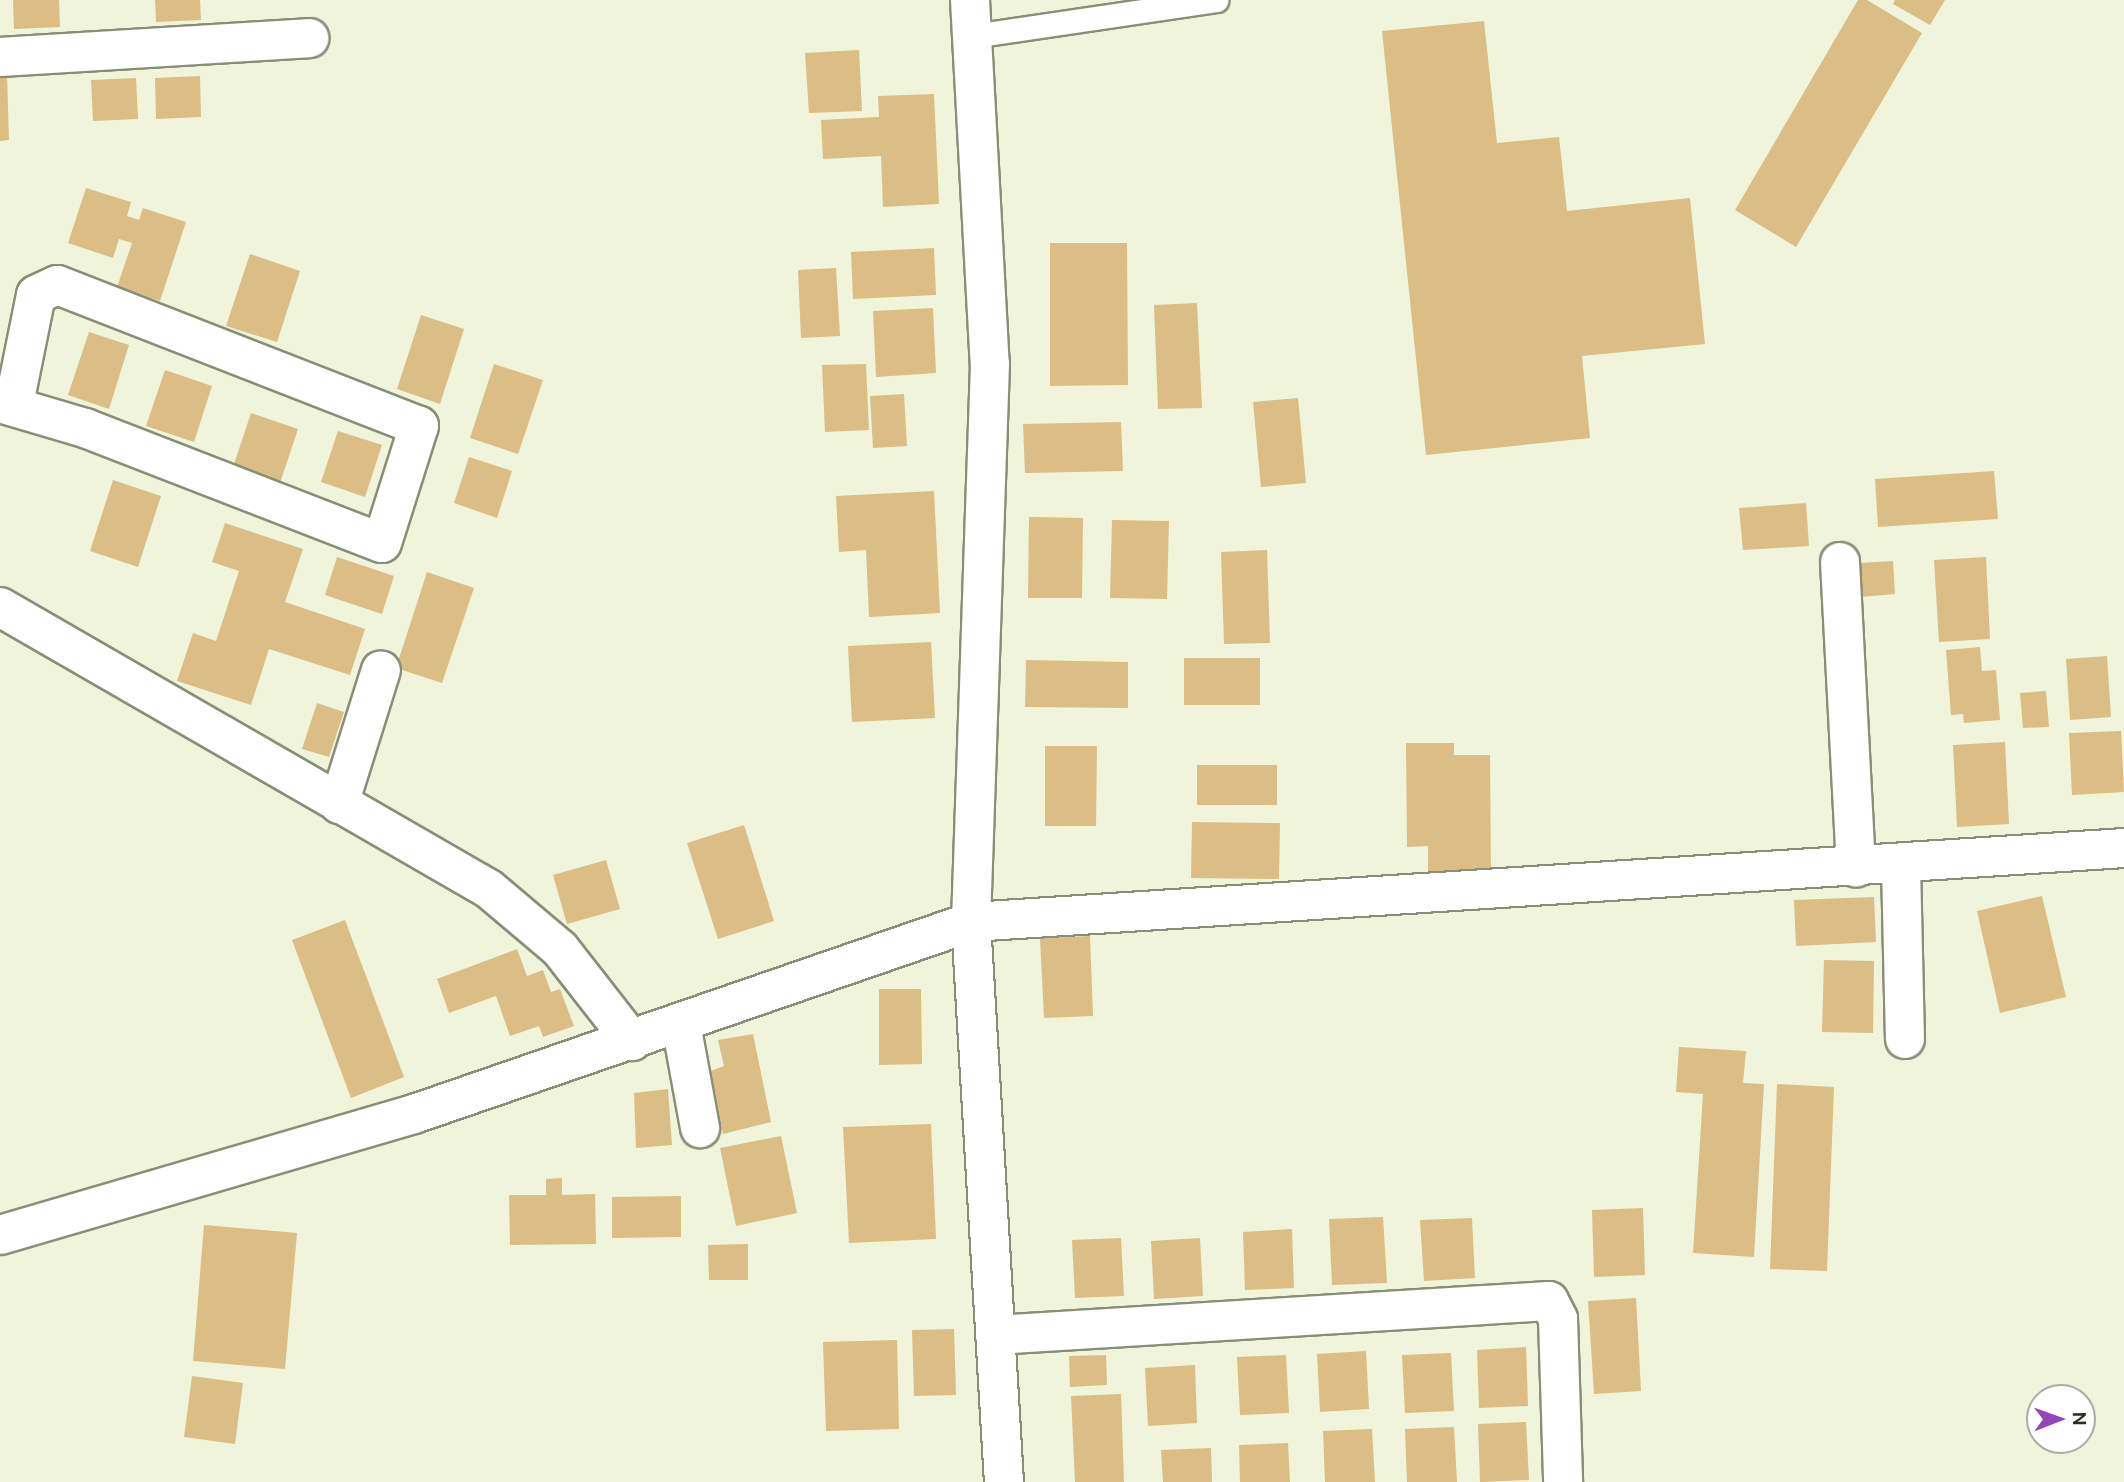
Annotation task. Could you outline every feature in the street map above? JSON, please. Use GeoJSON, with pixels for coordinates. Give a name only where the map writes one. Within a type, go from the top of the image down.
{"type":"FeatureCollection","features":[{"type":"Feature","properties":{"kind":"street"},"geometry":{"type":"LineString","coordinates":[[972,18],[990,364],[971,922],[1004,1482]]}},
{"type":"Feature","properties":{"kind":"street"},"geometry":{"type":"LineString","coordinates":[[0,57],[309,38]]}},
{"type":"Feature","properties":{"kind":"street"},"geometry":{"type":"LineString","coordinates":[[57,285],[419,426],[382,543],[7,403],[36,295],[57,285]]}},
{"type":"Feature","properties":{"kind":"street"},"geometry":{"type":"LineString","coordinates":[[1840,562],[1856,868]]}},
{"type":"Feature","properties":{"kind":"street"},"geometry":{"type":"LineString","coordinates":[[0,607],[489,889],[560,949],[632,1041]]}},
{"type":"Feature","properties":{"kind":"street"},"geometry":{"type":"LineString","coordinates":[[339,804],[381,670]]}},
{"type":"Feature","properties":{"kind":"street"},"geometry":{"type":"LineString","coordinates":[[0,1235],[414,1114],[971,922],[1856,868],[2124,848]]}},
{"type":"Feature","properties":{"kind":"street"},"geometry":{"type":"LineString","coordinates":[[1901,865],[1905,1038]]}},
{"type":"Feature","properties":{"kind":"street"},"geometry":{"type":"LineString","coordinates":[[681,1024],[699,1128]]}},
{"type":"Feature","properties":{"kind":"street"},"geometry":{"type":"LineString","coordinates":[[996,1335],[1549,1301],[1558,1319],[1563,1482]]}},
{"type":"Feature","properties":{"kind":"lane"},"geometry":{"type":"LineString","coordinates":[[972,18],[1216,0]]}},
{"type":"Feature","properties":{"kind":"building"},"geometry":{"type":"Polygon","coordinates":[[[13,0],[59,0],[60,27],[14,29],[13,0]]]}},
{"type":"Feature","properties":{"kind":"building"},"geometry":{"type":"Polygon","coordinates":[[[155,0],[200,0],[201,20],[156,22],[155,0]]]}},
{"type":"Feature","properties":{"kind":"building"},"geometry":{"type":"Polygon","coordinates":[[[1858,0],[1867,0],[1922,33],[1796,247],[1735,210],[1858,0]]]}},
{"type":"Feature","properties":{"kind":"building"},"geometry":{"type":"Polygon","coordinates":[[[1895,0],[1945,0],[1930,25],[1893,4],[1895,0]]]}},
{"type":"Feature","properties":{"kind":"building"},"geometry":{"type":"Polygon","coordinates":[[[1484,21],[1497,143],[1559,137],[1567,211],[1690,198],[1705,344],[1582,356],[1590,438],[1426,455],[1382,31],[1484,21]]]}},
{"type":"Feature","properties":{"kind":"building"},"geometry":{"type":"Polygon","coordinates":[[[859,50],[862,111],[809,113],[805,53],[859,50]]]}},
{"type":"Feature","properties":{"kind":"building"},"geometry":{"type":"Polygon","coordinates":[[[7,74],[9,140],[0,141],[0,75],[7,74]]]}},
{"type":"Feature","properties":{"kind":"building"},"geometry":{"type":"Polygon","coordinates":[[[200,76],[201,117],[156,119],[155,78],[200,76]]]}},
{"type":"Feature","properties":{"kind":"building"},"geometry":{"type":"Polygon","coordinates":[[[136,78],[138,119],[93,121],[91,80],[136,78]]]}},
{"type":"Feature","properties":{"kind":"building"},"geometry":{"type":"Polygon","coordinates":[[[934,94],[939,204],[883,207],[881,156],[823,159],[821,120],[879,117],[878,96],[934,94]]]}},
{"type":"Feature","properties":{"kind":"building"},"geometry":{"type":"Polygon","coordinates":[[[86,188],[131,202],[127,216],[139,220],[143,208],[186,222],[160,301],[117,287],[132,243],[119,239],[113,258],[68,243],[86,188]]]}},
{"type":"Feature","properties":{"kind":"building"},"geometry":{"type":"Polygon","coordinates":[[[1050,243],[1127,243],[1128,385],[1050,386],[1050,243]]]}},
{"type":"Feature","properties":{"kind":"building"},"geometry":{"type":"Polygon","coordinates":[[[934,248],[936,295],[853,299],[851,252],[934,248]]]}},
{"type":"Feature","properties":{"kind":"building"},"geometry":{"type":"Polygon","coordinates":[[[250,254],[300,271],[277,342],[226,326],[250,254]]]}},
{"type":"Feature","properties":{"kind":"building"},"geometry":{"type":"Polygon","coordinates":[[[836,268],[840,336],[801,338],[798,270],[836,268]]]}},
{"type":"Feature","properties":{"kind":"building"},"geometry":{"type":"Polygon","coordinates":[[[1197,303],[1202,408],[1158,409],[1154,305],[1197,303]]]}},
{"type":"Feature","properties":{"kind":"building"},"geometry":{"type":"Polygon","coordinates":[[[933,308],[936,373],[876,377],[873,311],[933,308]]]}},
{"type":"Feature","properties":{"kind":"building"},"geometry":{"type":"Polygon","coordinates":[[[421,315],[464,329],[440,404],[397,389],[421,315]]]}},
{"type":"Feature","properties":{"kind":"building"},"geometry":{"type":"Polygon","coordinates":[[[89,332],[129,345],[109,409],[68,395],[89,332]]]}},
{"type":"Feature","properties":{"kind":"building"},"geometry":{"type":"Polygon","coordinates":[[[494,364],[543,380],[518,454],[470,438],[494,364]]]}},
{"type":"Feature","properties":{"kind":"building"},"geometry":{"type":"Polygon","coordinates":[[[866,364],[869,430],[825,432],[822,365],[866,364]]]}},
{"type":"Feature","properties":{"kind":"building"},"geometry":{"type":"Polygon","coordinates":[[[165,370],[212,386],[194,442],[146,426],[165,370]]]}},
{"type":"Feature","properties":{"kind":"building"},"geometry":{"type":"Polygon","coordinates":[[[904,394],[907,446],[873,448],[870,396],[904,394]]]}},
{"type":"Feature","properties":{"kind":"building"},"geometry":{"type":"Polygon","coordinates":[[[1298,398],[1306,483],[1261,487],[1253,402],[1298,398]]]}},
{"type":"Feature","properties":{"kind":"building"},"geometry":{"type":"Polygon","coordinates":[[[251,413],[298,429],[280,483],[233,467],[251,413]]]}},
{"type":"Feature","properties":{"kind":"building"},"geometry":{"type":"Polygon","coordinates":[[[1121,422],[1123,471],[1025,473],[1023,424],[1121,422]]]}},
{"type":"Feature","properties":{"kind":"building"},"geometry":{"type":"Polygon","coordinates":[[[338,431],[382,445],[365,497],[321,482],[338,431]]]}},
{"type":"Feature","properties":{"kind":"building"},"geometry":{"type":"Polygon","coordinates":[[[469,457],[512,471],[497,518],[454,503],[469,457]]]}},
{"type":"Feature","properties":{"kind":"building"},"geometry":{"type":"Polygon","coordinates":[[[1994,471],[1998,519],[1878,527],[1875,479],[1994,471]]]}},
{"type":"Feature","properties":{"kind":"building"},"geometry":{"type":"Polygon","coordinates":[[[113,480],[161,496],[138,567],[90,551],[113,480]]]}},
{"type":"Feature","properties":{"kind":"building"},"geometry":{"type":"Polygon","coordinates":[[[934,491],[940,613],[869,617],[866,550],[839,552],[836,496],[934,491]]]}},
{"type":"Feature","properties":{"kind":"building"},"geometry":{"type":"Polygon","coordinates":[[[1806,503],[1809,546],[1743,550],[1739,508],[1806,503]]]}},
{"type":"Feature","properties":{"kind":"building"},"geometry":{"type":"Polygon","coordinates":[[[1029,517],[1083,518],[1082,598],[1028,598],[1029,517]]]}},
{"type":"Feature","properties":{"kind":"building"},"geometry":{"type":"Polygon","coordinates":[[[1112,520],[1169,521],[1167,599],[1110,598],[1112,520]]]}},
{"type":"Feature","properties":{"kind":"building"},"geometry":{"type":"Polygon","coordinates":[[[225,523],[303,549],[285,602],[365,629],[350,675],[269,649],[251,705],[177,681],[193,633],[216,641],[239,571],[212,562],[225,523]]]}},
{"type":"Feature","properties":{"kind":"building"},"geometry":{"type":"Polygon","coordinates":[[[1267,550],[1270,643],[1224,644],[1221,552],[1267,550]]]}},
{"type":"Feature","properties":{"kind":"building"},"geometry":{"type":"Polygon","coordinates":[[[337,557],[394,576],[382,614],[325,595],[337,557]]]}},
{"type":"Feature","properties":{"kind":"building"},"geometry":{"type":"Polygon","coordinates":[[[1986,557],[1990,639],[1939,642],[1934,560],[1986,557]]]}},
{"type":"Feature","properties":{"kind":"building"},"geometry":{"type":"Polygon","coordinates":[[[1893,561],[1895,594],[1861,597],[1859,563],[1893,561]]]}},
{"type":"Feature","properties":{"kind":"building"},"geometry":{"type":"Polygon","coordinates":[[[427,572],[474,588],[442,683],[396,668],[427,572]]]}},
{"type":"Feature","properties":{"kind":"building"},"geometry":{"type":"Polygon","coordinates":[[[931,642],[935,718],[852,722],[848,646],[931,642]]]}},
{"type":"Feature","properties":{"kind":"building"},"geometry":{"type":"Polygon","coordinates":[[[1980,647],[1982,671],[1996,670],[2000,720],[1964,723],[1963,714],[1951,715],[1946,650],[1980,647]]]}},
{"type":"Feature","properties":{"kind":"building"},"geometry":{"type":"Polygon","coordinates":[[[2107,656],[2111,717],[2070,720],[2066,659],[2107,656]]]}},
{"type":"Feature","properties":{"kind":"building"},"geometry":{"type":"Polygon","coordinates":[[[1184,658],[1260,658],[1260,705],[1184,705],[1184,658]]]}},
{"type":"Feature","properties":{"kind":"building"},"geometry":{"type":"Polygon","coordinates":[[[1026,660],[1128,662],[1128,708],[1025,707],[1026,660]]]}},
{"type":"Feature","properties":{"kind":"building"},"geometry":{"type":"Polygon","coordinates":[[[2046,691],[2049,727],[2023,728],[2020,693],[2046,691]]]}},
{"type":"Feature","properties":{"kind":"building"},"geometry":{"type":"Polygon","coordinates":[[[317,703],[344,712],[329,757],[302,749],[317,703]]]}},
{"type":"Feature","properties":{"kind":"building"},"geometry":{"type":"Polygon","coordinates":[[[2121,731],[2124,792],[2072,795],[2069,733],[2121,731]]]}},
{"type":"Feature","properties":{"kind":"building"},"geometry":{"type":"Polygon","coordinates":[[[2005,742],[2009,824],[1957,827],[1953,745],[2005,742]]]}},
{"type":"Feature","properties":{"kind":"building"},"geometry":{"type":"Polygon","coordinates":[[[1406,743],[1454,743],[1454,755],[1490,755],[1491,877],[1428,877],[1428,846],[1407,847],[1406,743]]]}},
{"type":"Feature","properties":{"kind":"building"},"geometry":{"type":"Polygon","coordinates":[[[1045,746],[1097,746],[1096,826],[1045,826],[1045,746]]]}},
{"type":"Feature","properties":{"kind":"building"},"geometry":{"type":"Polygon","coordinates":[[[1197,765],[1277,765],[1277,805],[1197,805],[1197,765]]]}},
{"type":"Feature","properties":{"kind":"building"},"geometry":{"type":"Polygon","coordinates":[[[1192,822],[1280,823],[1279,879],[1191,878],[1192,822]]]}},
{"type":"Feature","properties":{"kind":"building"},"geometry":{"type":"Polygon","coordinates":[[[744,825],[774,921],[718,939],[687,843],[744,825]]]}},
{"type":"Feature","properties":{"kind":"building"},"geometry":{"type":"Polygon","coordinates":[[[606,860],[620,909],[567,924],[553,875],[606,860]]]}},
{"type":"Feature","properties":{"kind":"building"},"geometry":{"type":"Polygon","coordinates":[[[2042,896],[2066,997],[2000,1013],[1977,911],[2042,896]]]}},
{"type":"Feature","properties":{"kind":"building"},"geometry":{"type":"Polygon","coordinates":[[[1874,897],[1876,942],[1796,946],[1794,900],[1874,897]]]}},
{"type":"Feature","properties":{"kind":"building"},"geometry":{"type":"Polygon","coordinates":[[[345,920],[404,1077],[351,1098],[292,940],[345,920]]]}},
{"type":"Feature","properties":{"kind":"building"},"geometry":{"type":"Polygon","coordinates":[[[1090,936],[1093,1016],[1044,1018],[1040,938],[1090,936]]]}},
{"type":"Feature","properties":{"kind":"building"},"geometry":{"type":"Polygon","coordinates":[[[517,949],[527,976],[543,970],[551,992],[560,989],[574,1026],[543,1037],[539,1026],[510,1036],[496,996],[449,1013],[437,979],[517,949]]]}},
{"type":"Feature","properties":{"kind":"building"},"geometry":{"type":"Polygon","coordinates":[[[1824,960],[1874,961],[1873,1033],[1822,1032],[1824,960]]]}},
{"type":"Feature","properties":{"kind":"building"},"geometry":{"type":"Polygon","coordinates":[[[879,989],[921,989],[922,1064],[879,1065],[879,989]]]}},
{"type":"Feature","properties":{"kind":"building"},"geometry":{"type":"Polygon","coordinates":[[[753,1034],[771,1122],[723,1134],[711,1071],[724,1066],[718,1040],[753,1034]]]}},
{"type":"Feature","properties":{"kind":"building"},"geometry":{"type":"Polygon","coordinates":[[[1679,1047],[1746,1051],[1743,1083],[1764,1084],[1754,1257],[1693,1253],[1703,1094],[1676,1092],[1679,1047]]]}},
{"type":"Feature","properties":{"kind":"building"},"geometry":{"type":"Polygon","coordinates":[[[1777,1084],[1834,1087],[1827,1271],[1770,1269],[1777,1084]]]}},
{"type":"Feature","properties":{"kind":"building"},"geometry":{"type":"Polygon","coordinates":[[[668,1089],[672,1145],[636,1148],[634,1093],[668,1089]]]}},
{"type":"Feature","properties":{"kind":"building"},"geometry":{"type":"Polygon","coordinates":[[[931,1124],[936,1239],[849,1243],[843,1127],[931,1124]]]}},
{"type":"Feature","properties":{"kind":"building"},"geometry":{"type":"Polygon","coordinates":[[[781,1136],[797,1213],[736,1226],[720,1148],[781,1136]]]}},
{"type":"Feature","properties":{"kind":"building"},"geometry":{"type":"Polygon","coordinates":[[[562,1178],[562,1195],[595,1194],[596,1244],[510,1245],[509,1195],[546,1195],[546,1179],[562,1178]]]}},
{"type":"Feature","properties":{"kind":"building"},"geometry":{"type":"Polygon","coordinates":[[[681,1196],[681,1237],[612,1238],[612,1197],[681,1196]]]}},
{"type":"Feature","properties":{"kind":"building"},"geometry":{"type":"Polygon","coordinates":[[[1643,1208],[1645,1275],[1594,1277],[1592,1210],[1643,1208]]]}},
{"type":"Feature","properties":{"kind":"building"},"geometry":{"type":"Polygon","coordinates":[[[1383,1217],[1387,1283],[1332,1285],[1329,1219],[1383,1217]]]}},
{"type":"Feature","properties":{"kind":"building"},"geometry":{"type":"Polygon","coordinates":[[[1472,1218],[1475,1278],[1424,1281],[1420,1220],[1472,1218]]]}},
{"type":"Feature","properties":{"kind":"building"},"geometry":{"type":"Polygon","coordinates":[[[204,1225],[297,1233],[285,1369],[193,1361],[204,1225]]]}},
{"type":"Feature","properties":{"kind":"building"},"geometry":{"type":"Polygon","coordinates":[[[1292,1229],[1294,1288],[1245,1290],[1243,1232],[1292,1229]]]}},
{"type":"Feature","properties":{"kind":"building"},"geometry":{"type":"Polygon","coordinates":[[[1121,1238],[1124,1296],[1075,1298],[1072,1240],[1121,1238]]]}},
{"type":"Feature","properties":{"kind":"building"},"geometry":{"type":"Polygon","coordinates":[[[1200,1238],[1203,1296],[1154,1299],[1151,1241],[1200,1238]]]}},
{"type":"Feature","properties":{"kind":"building"},"geometry":{"type":"Polygon","coordinates":[[[748,1244],[748,1280],[709,1280],[708,1245],[748,1244]]]}},
{"type":"Feature","properties":{"kind":"building"},"geometry":{"type":"Polygon","coordinates":[[[1636,1298],[1641,1391],[1594,1394],[1588,1301],[1636,1298]]]}},
{"type":"Feature","properties":{"kind":"building"},"geometry":{"type":"Polygon","coordinates":[[[954,1329],[956,1395],[914,1396],[912,1330],[954,1329]]]}},
{"type":"Feature","properties":{"kind":"building"},"geometry":{"type":"Polygon","coordinates":[[[897,1340],[899,1429],[826,1431],[823,1342],[897,1340]]]}},
{"type":"Feature","properties":{"kind":"building"},"geometry":{"type":"Polygon","coordinates":[[[1526,1347],[1528,1406],[1479,1408],[1477,1350],[1526,1347]]]}},
{"type":"Feature","properties":{"kind":"building"},"geometry":{"type":"Polygon","coordinates":[[[1366,1351],[1369,1409],[1320,1412],[1317,1354],[1366,1351]]]}},
{"type":"Feature","properties":{"kind":"building"},"geometry":{"type":"Polygon","coordinates":[[[1451,1353],[1454,1411],[1405,1413],[1402,1355],[1451,1353]]]}},
{"type":"Feature","properties":{"kind":"building"},"geometry":{"type":"Polygon","coordinates":[[[1106,1355],[1107,1385],[1070,1387],[1069,1356],[1106,1355]]]}},
{"type":"Feature","properties":{"kind":"building"},"geometry":{"type":"Polygon","coordinates":[[[1286,1355],[1289,1413],[1240,1415],[1237,1357],[1286,1355]]]}},
{"type":"Feature","properties":{"kind":"building"},"geometry":{"type":"Polygon","coordinates":[[[1195,1365],[1197,1423],[1148,1426],[1145,1368],[1195,1365]]]}},
{"type":"Feature","properties":{"kind":"building"},"geometry":{"type":"Polygon","coordinates":[[[192,1376],[243,1383],[235,1444],[184,1437],[192,1376]]]}},
{"type":"Feature","properties":{"kind":"building"},"geometry":{"type":"Polygon","coordinates":[[[1121,1394],[1124,1482],[1075,1482],[1071,1396],[1121,1394]]]}},
{"type":"Feature","properties":{"kind":"building"},"geometry":{"type":"Polygon","coordinates":[[[1526,1422],[1529,1480],[1480,1482],[1478,1424],[1526,1422]]]}},
{"type":"Feature","properties":{"kind":"building"},"geometry":{"type":"Polygon","coordinates":[[[1454,1427],[1457,1482],[1407,1482],[1405,1429],[1454,1427]]]}},
{"type":"Feature","properties":{"kind":"building"},"geometry":{"type":"Polygon","coordinates":[[[1372,1429],[1375,1482],[1325,1482],[1323,1431],[1372,1429]]]}},
{"type":"Feature","properties":{"kind":"building"},"geometry":{"type":"Polygon","coordinates":[[[1288,1443],[1290,1482],[1240,1482],[1239,1445],[1288,1443]]]}},
{"type":"Feature","properties":{"kind":"building"},"geometry":{"type":"Polygon","coordinates":[[[1211,1448],[1212,1482],[1163,1482],[1161,1450],[1211,1448]]]}}]}
